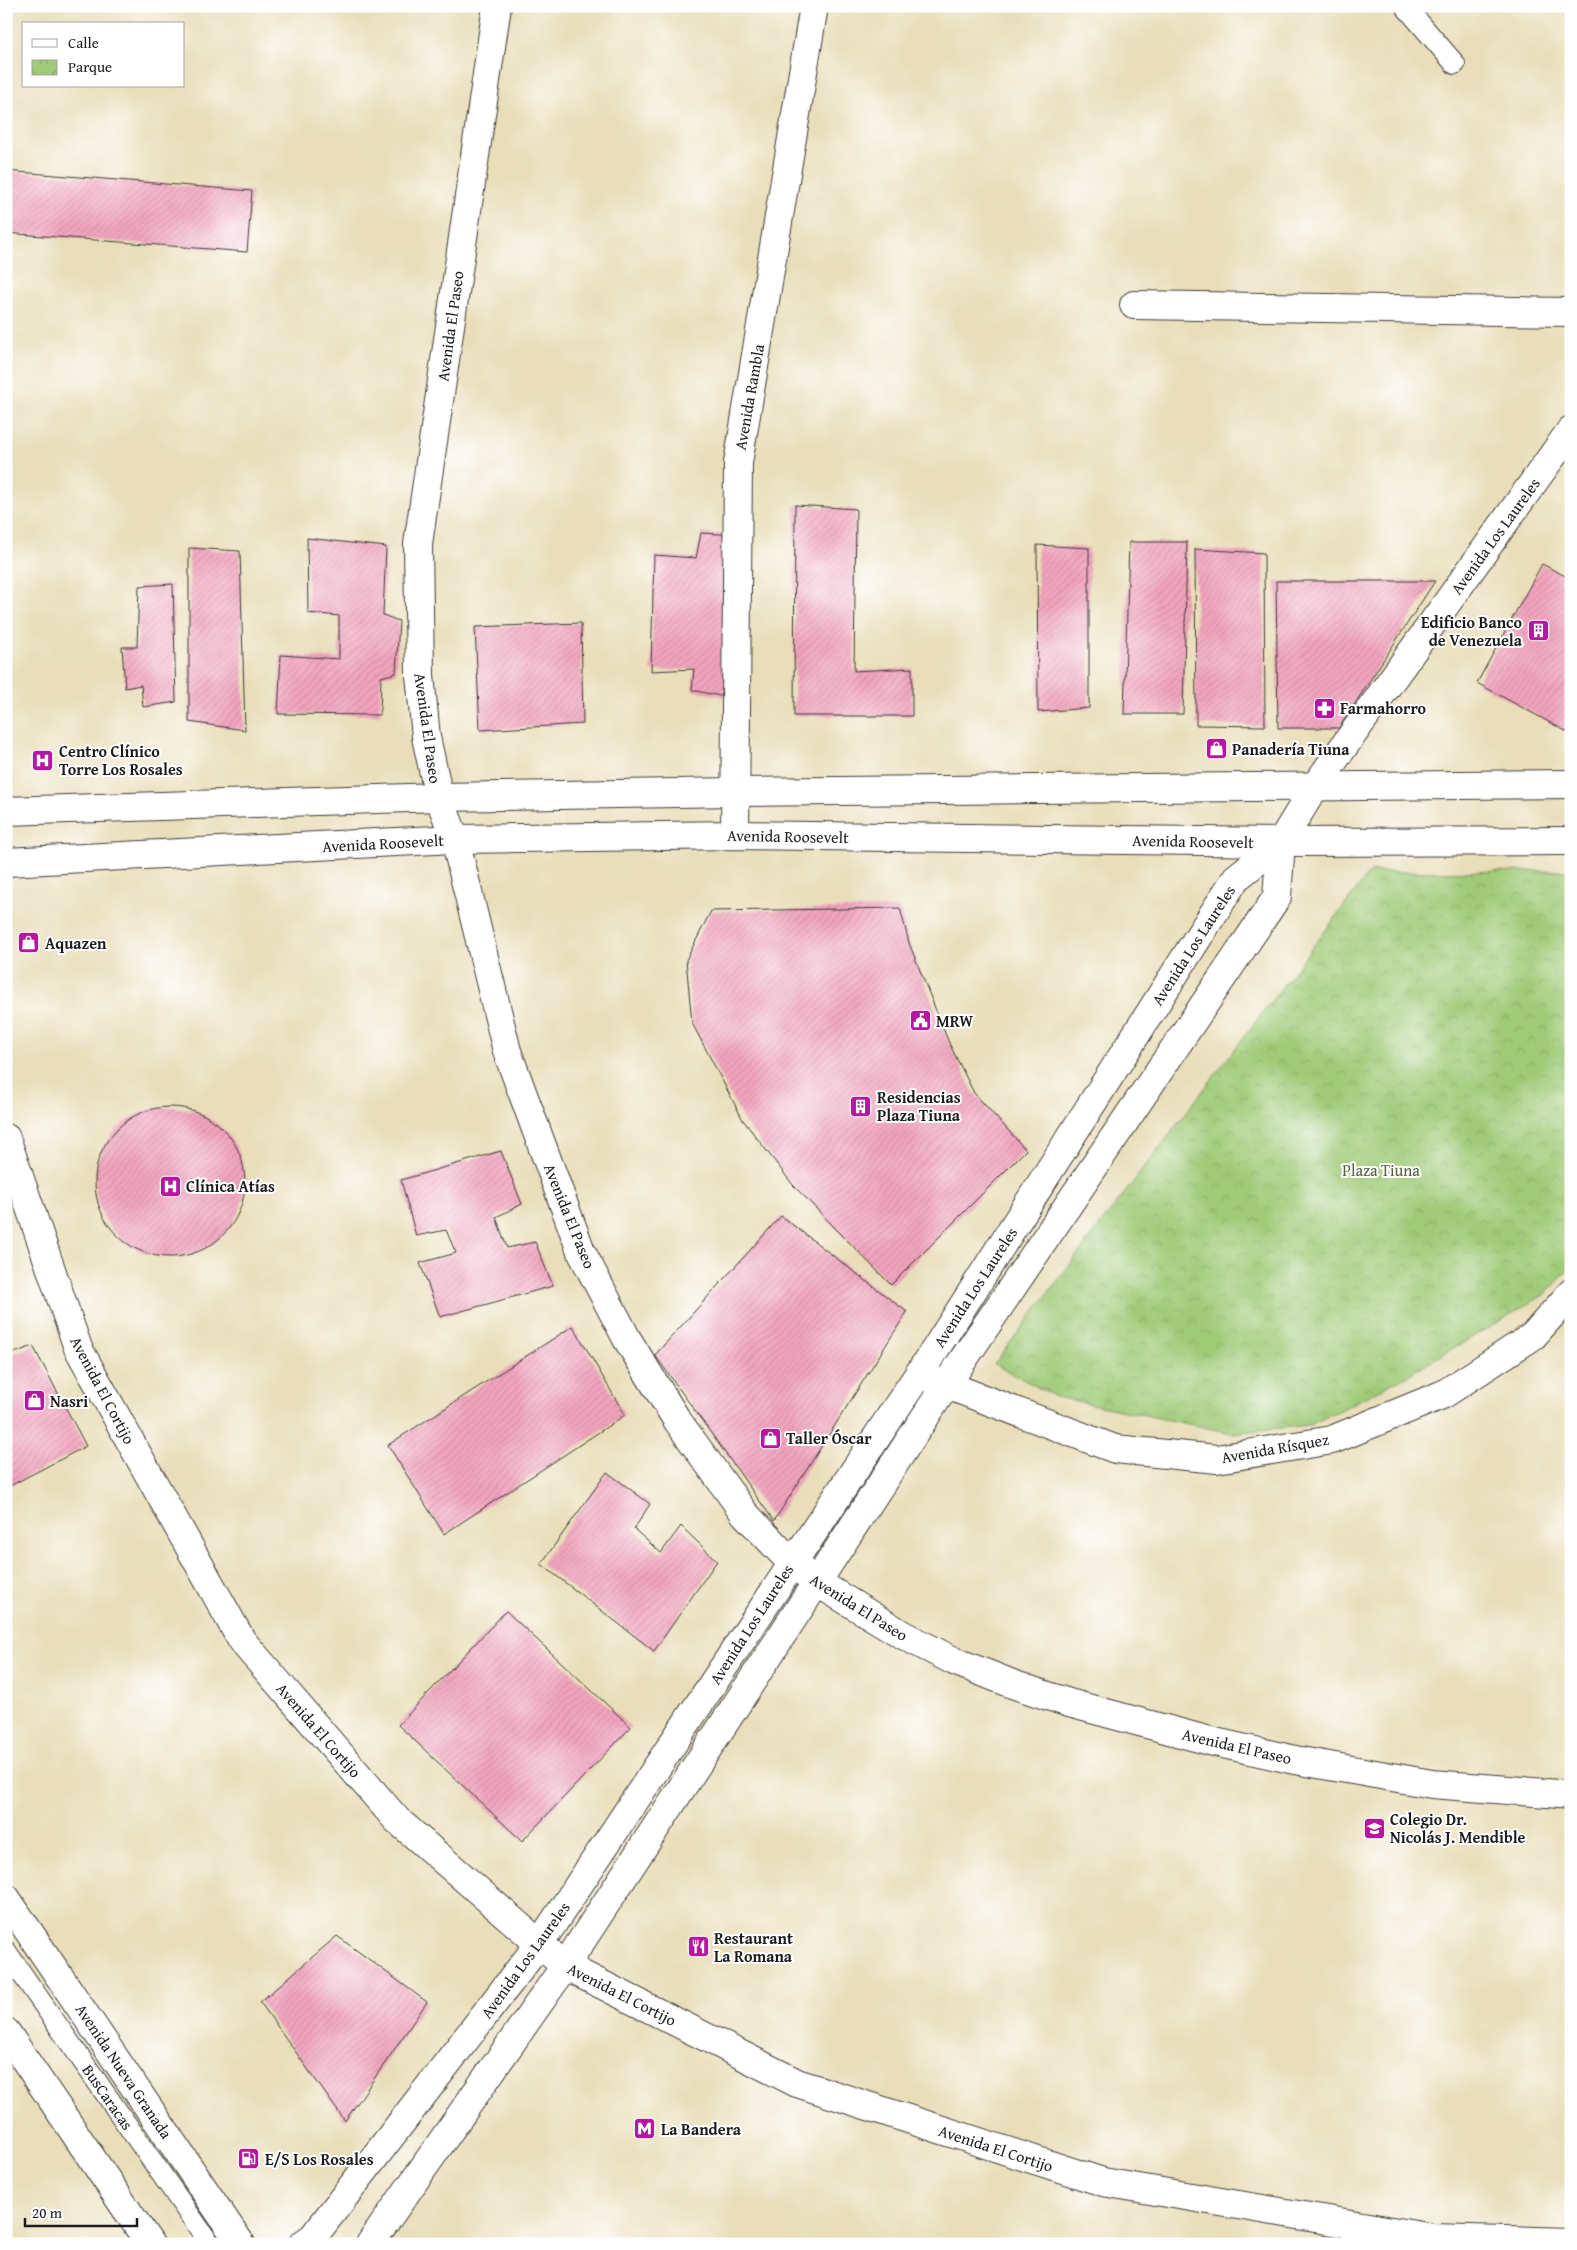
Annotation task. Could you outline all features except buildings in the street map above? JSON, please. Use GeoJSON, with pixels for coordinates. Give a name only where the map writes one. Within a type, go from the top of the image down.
{"type":"FeatureCollection","features":[{"type":"Feature","properties":{"kind":"street","name":"Avenida El Paseo"},"geometry":{"type":"LineString","coordinates":[[497,6],[418,544],[420,675],[426,737],[438,796],[454,839],[507,1051],[581,1252],[627,1339],[676,1420],[746,1514],[792,1563],[818,1583],[903,1635],[954,1661],[1015,1685],[1115,1716],[1210,1741],[1304,1762],[1432,1784],[1571,1796]]}},
{"type":"Feature","properties":{"kind":"street","name":"Avenida Rambla"},"geometry":{"type":"LineString","coordinates":[[735,834],[738,463],[814,6]]}},
{"type":"Feature","properties":{"kind":"street"},"geometry":{"type":"LineString","coordinates":[[1134,305],[1571,312]]}},
{"type":"Feature","properties":{"kind":"street","name":"Avenida Los Laureles"},"geometry":{"type":"LineString","coordinates":[[303,2244],[313,2238],[540,1943],[918,1374],[1236,878],[1281,842],[1314,788],[1571,430]]}},
{"type":"Feature","properties":{"kind":"street"},"geometry":{"type":"LineString","coordinates":[[6,811],[438,796],[1571,784]]}},
{"type":"Feature","properties":{"kind":"street","name":"Avenida Roosevelt"},"geometry":{"type":"LineString","coordinates":[[6,862],[454,839],[735,834],[1281,842],[1571,842]]}},
{"type":"Feature","properties":{"kind":"street","name":"Avenida Los Laureles"},"geometry":{"type":"LineString","coordinates":[[370,2244],[564,1966],[818,1583],[946,1385],[1277,897],[1281,842]]}},
{"type":"Feature","properties":{"kind":"street","name":"Avenida El Cortijo"},"geometry":{"type":"LineString","coordinates":[[6,1138],[78,1348],[242,1641],[397,1820],[540,1943],[564,1966],[797,2083],[1103,2182],[1433,2238],[1571,2242]]}},
{"type":"Feature","properties":{"kind":"street","name":"Avenida Rísquez"},"geometry":{"type":"LineString","coordinates":[[918,1374],[1115,1449],[1217,1459],[1332,1440],[1444,1394],[1533,1336],[1571,1293]]}},
{"type":"Feature","properties":{"kind":"street","name":"Avenida Nueva Granada"},"geometry":{"type":"LineString","coordinates":[[6,1898],[241,2244]]}},
{"type":"Feature","properties":{"kind":"street"},"geometry":{"type":"LineString","coordinates":[[6,2032],[150,2244]]}},
{"type":"Feature","properties":{"kind":"lane"},"geometry":{"type":"LineString","coordinates":[[1405,6],[1454,64]]}},
{"type":"Feature","properties":{"kind":"lane","name":"BusCaracas"},"geometry":{"type":"LineString","coordinates":[[6,1951],[210,2244]]}},
{"type":"Feature","properties":{"kind":"green space","name":"Plaza Tiuna"},"geometry":{"type":"Polygon","coordinates":[[[1571,871],[1571,1267],[1547,1293],[1403,1378],[1310,1425],[1232,1433],[1056,1397],[994,1364],[1370,872],[1571,871]]]}},
{"type":"Feature","properties":{"kind":"place","name":"Edificio Banco de Venezuela"},"geometry":{"type":"Point","coordinates":[1538,631]}},
{"type":"Feature","properties":{"kind":"place","name":"Farmahorro"},"geometry":{"type":"Point","coordinates":[1324,708]}},
{"type":"Feature","properties":{"kind":"place","name":"Panadería Tiuna"},"geometry":{"type":"Point","coordinates":[1216,749]}},
{"type":"Feature","properties":{"kind":"place","name":"Centro Clínico Torre Los Rosales"},"geometry":{"type":"Point","coordinates":[43,760]}},
{"type":"Feature","properties":{"kind":"place","name":"Aquazen"},"geometry":{"type":"Point","coordinates":[29,943]}},
{"type":"Feature","properties":{"kind":"place","name":"MRW"},"geometry":{"type":"Point","coordinates":[920,1021]}},
{"type":"Feature","properties":{"kind":"place","name":"Residencias Plaza Tiuna"},"geometry":{"type":"Point","coordinates":[861,1106]}},
{"type":"Feature","properties":{"kind":"place","name":"Clínica Atías"},"geometry":{"type":"Point","coordinates":[170,1186]}},
{"type":"Feature","properties":{"kind":"place","name":"Nasri"},"geometry":{"type":"Point","coordinates":[34,1401]}},
{"type":"Feature","properties":{"kind":"place","name":"Taller Óscar"},"geometry":{"type":"Point","coordinates":[770,1438]}},
{"type":"Feature","properties":{"kind":"place","name":"Colegio Dr. Nicolás J. Mendible"},"geometry":{"type":"Point","coordinates":[1374,1828]}},
{"type":"Feature","properties":{"kind":"place","name":"Restaurant La Romana"},"geometry":{"type":"Point","coordinates":[698,1947]}},
{"type":"Feature","properties":{"kind":"place","name":"La Bandera"},"geometry":{"type":"Point","coordinates":[645,2129]}},
{"type":"Feature","properties":{"kind":"place","name":"E/S Los Rosales"},"geometry":{"type":"Point","coordinates":[249,2159]}}]}
